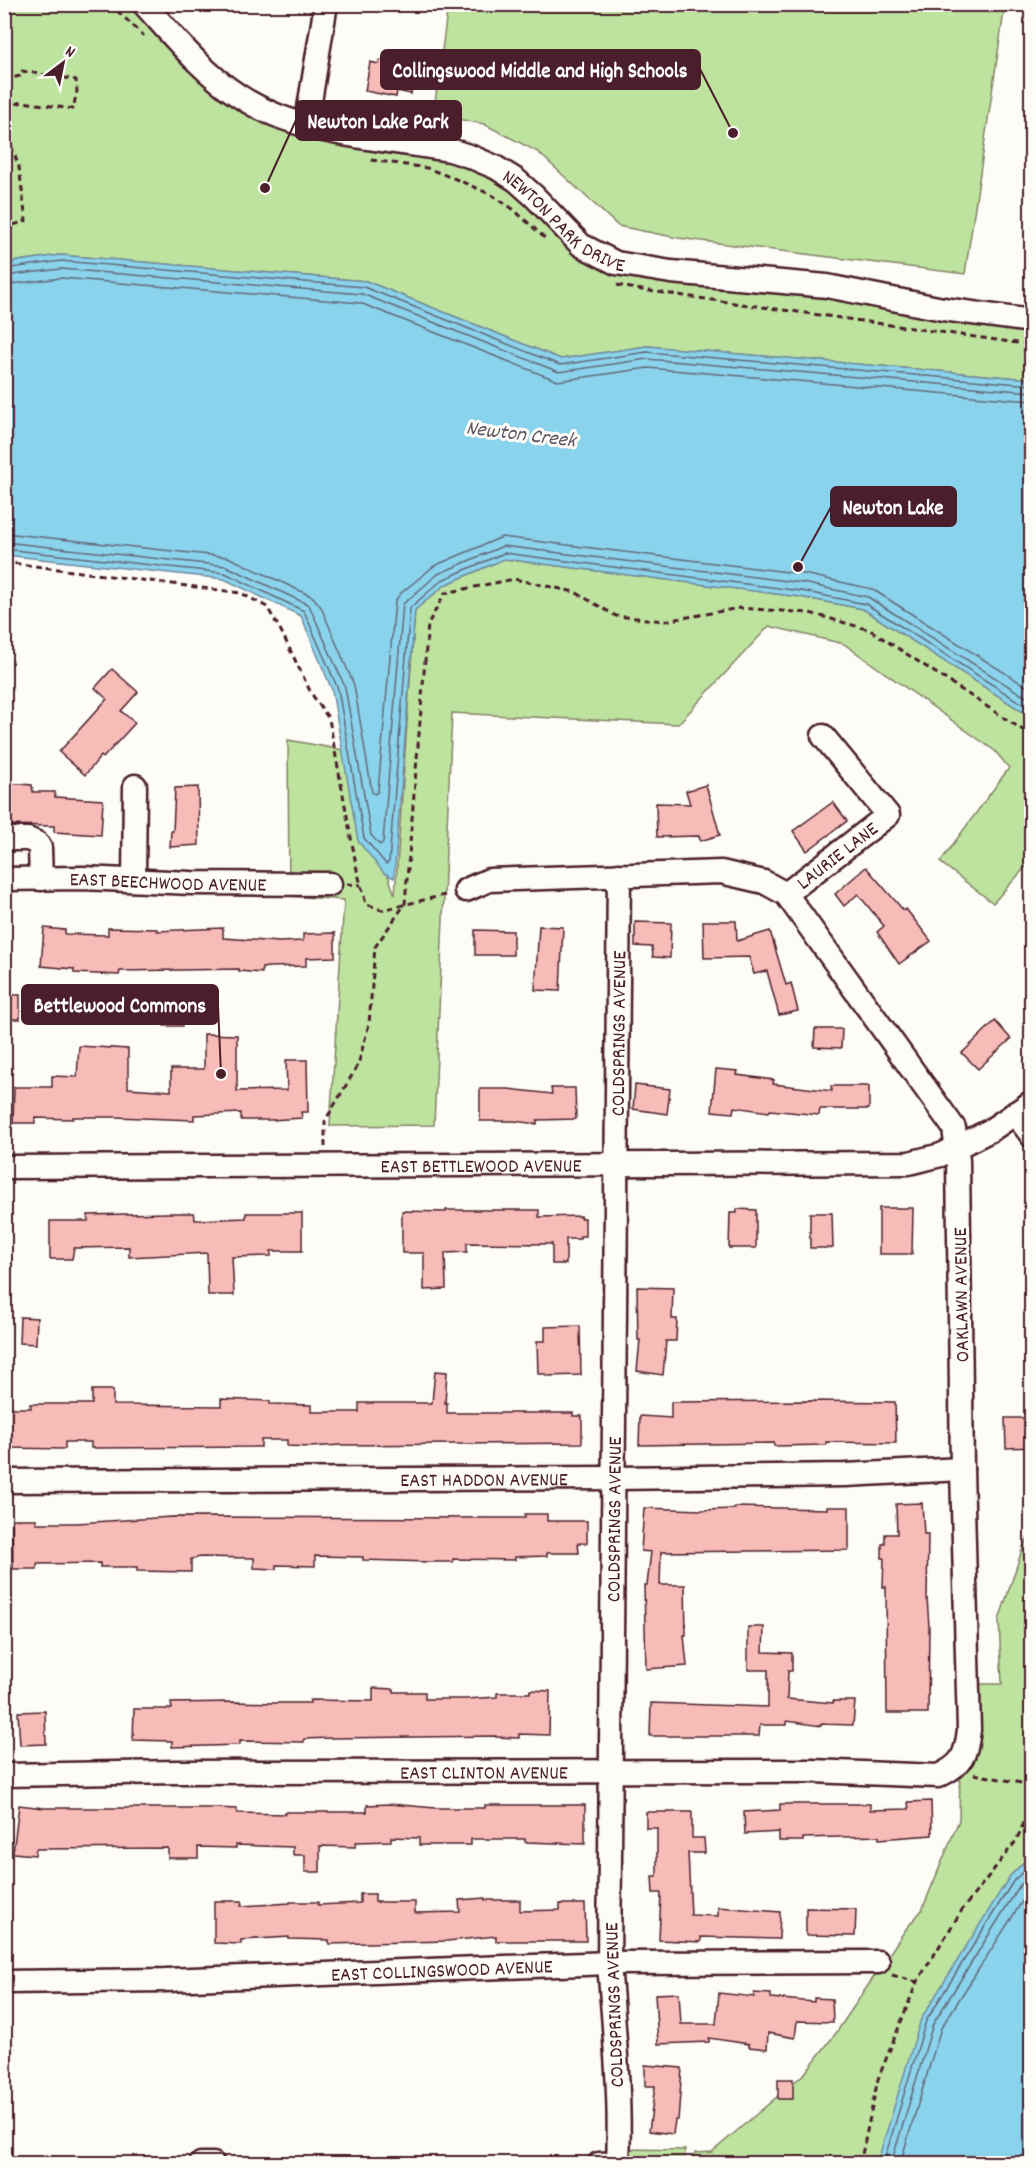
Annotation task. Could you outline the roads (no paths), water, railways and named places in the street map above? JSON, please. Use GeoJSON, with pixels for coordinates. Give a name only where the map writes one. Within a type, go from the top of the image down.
{"type":"FeatureCollection","features":[{"type":"Feature","properties":{"kind":"street","name":"NEWTON PARK DRIVE"},"geometry":{"type":"LineString","coordinates":[[144,4],[193,58],[232,91],[259,107],[306,126],[450,150],[495,167],[516,180],[534,196],[581,245],[615,263],[671,272],[827,286],[944,309],[1032,321]]}},
{"type":"Feature","properties":{"kind":"street"},"geometry":{"type":"LineString","coordinates":[[306,126],[326,4]]}},
{"type":"Feature","properties":{"kind":"street","name":"LAURIE LANE"},"geometry":{"type":"LineString","coordinates":[[779,890],[888,814],[823,736]]}},
{"type":"Feature","properties":{"kind":"street"},"geometry":{"type":"LineString","coordinates":[[134,880],[135,786]]}},
{"type":"Feature","properties":{"kind":"street"},"geometry":{"type":"LineString","coordinates":[[4,839],[28,839],[37,843],[40,848],[41,879]]}},
{"type":"Feature","properties":{"kind":"street"},"geometry":{"type":"LineString","coordinates":[[466,890],[489,880],[720,872],[779,890]]}},
{"type":"Feature","properties":{"kind":"street","name":"COLDSPRINGS AVENUE"},"geometry":{"type":"LineString","coordinates":[[608,2163],[614,2028],[609,1963],[619,875]]}},
{"type":"Feature","properties":{"kind":"street","name":"EAST BEECHWOOD AVENUE"},"geometry":{"type":"LineString","coordinates":[[4,879],[330,884]]}},
{"type":"Feature","properties":{"kind":"street","name":"OAKLAWN AVENUE"},"geometry":{"type":"LineString","coordinates":[[779,890],[954,1128],[958,1160],[962,1469],[969,1730],[967,1751],[957,1765]]}},
{"type":"Feature","properties":{"kind":"street"},"geometry":{"type":"LineString","coordinates":[[1023,1108],[1032,1136]]}},
{"type":"Feature","properties":{"kind":"street","name":"EAST BETTLEWOOD AVENUE"},"geometry":{"type":"LineString","coordinates":[[4,1167],[909,1163],[941,1155],[991,1130],[1023,1108]]}},
{"type":"Feature","properties":{"kind":"street","name":"EAST HADDON AVENUE"},"geometry":{"type":"LineString","coordinates":[[4,1481],[615,1478],[845,1475],[962,1469]]}},
{"type":"Feature","properties":{"kind":"street","name":"EAST CLINTON AVENUE"},"geometry":{"type":"LineString","coordinates":[[4,1775],[176,1772],[812,1770],[938,1776],[957,1765]]}},
{"type":"Feature","properties":{"kind":"street","name":"EAST COLLINGSWOOD AVENUE"},"geometry":{"type":"LineString","coordinates":[[4,1982],[166,1980],[609,1963],[878,1962]]}},
{"type":"Feature","properties":{"kind":"street"},"geometry":{"type":"LineString","coordinates":[[201,2163],[213,2163]]}},
{"type":"Feature","properties":{"kind":"water","name":"Newton Creek"},"geometry":{"type":"Polygon","coordinates":[[[60,255],[366,281],[561,359],[647,346],[1031,379],[1031,717],[863,609],[800,597],[504,559],[445,585],[415,610],[394,878],[384,873],[358,841],[332,690],[301,616],[224,579],[5,555],[5,263],[60,255]]]}},
{"type":"Feature","properties":{"kind":"water"},"geometry":{"type":"Polygon","coordinates":[[[1031,1855],[1031,2163],[877,2163],[921,2019],[1010,1876],[1031,1855]]]}},
{"type":"Feature","properties":{"kind":"place","name":"Collingswood Middle and High Schools"},"geometry":{"type":"Point","coordinates":[733,133]}},
{"type":"Feature","properties":{"kind":"place","name":"Newton Lake Park"},"geometry":{"type":"Point","coordinates":[265,188]}},
{"type":"Feature","properties":{"kind":"place","name":"Newton Lake"},"geometry":{"type":"Point","coordinates":[798,567]}},
{"type":"Feature","properties":{"kind":"place","name":"Bettlewood Commons"},"geometry":{"type":"Point","coordinates":[221,1074]}}]}
